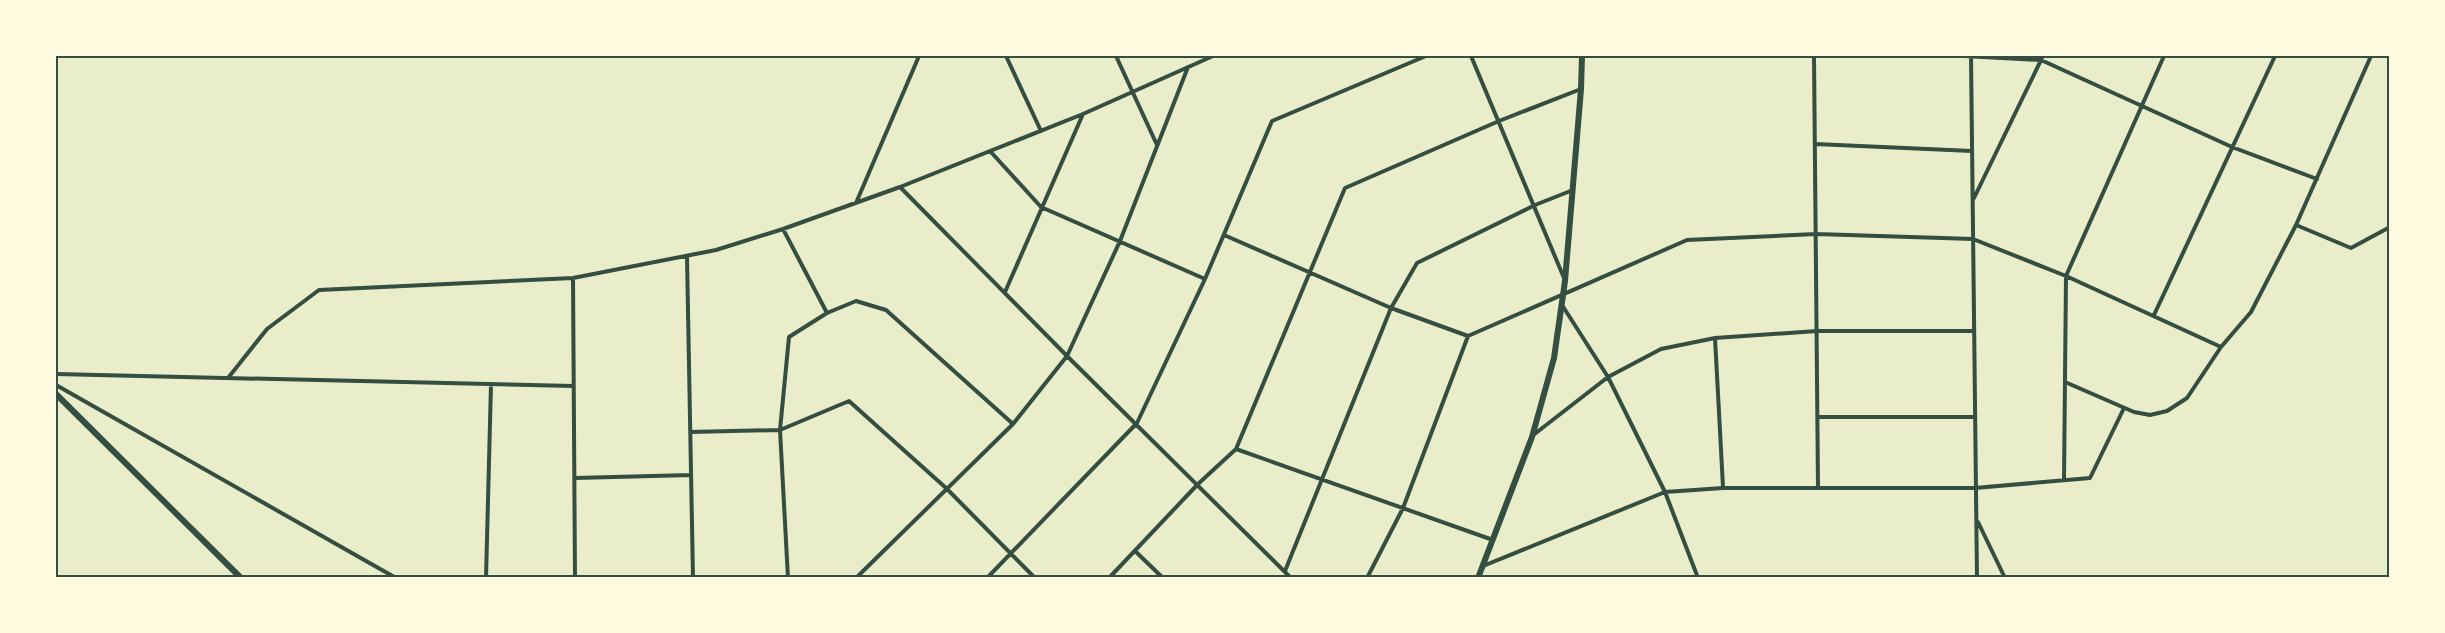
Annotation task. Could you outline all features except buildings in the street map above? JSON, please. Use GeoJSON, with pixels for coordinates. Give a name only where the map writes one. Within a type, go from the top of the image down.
{"type":"FeatureCollection","features":[{"type":"Feature","properties":{"kind":"main road"},"geometry":{"type":"LineString","coordinates":[[1478,578],[1532,437],[1554,358],[1564,293],[1582,56]]}},
{"type":"Feature","properties":{"kind":"main road"},"geometry":{"type":"LineString","coordinates":[[56,394],[241,578]]}},
{"type":"Feature","properties":{"kind":"street"},"geometry":{"type":"LineString","coordinates":[[856,203],[919,56]]}},
{"type":"Feature","properties":{"kind":"street"},"geometry":{"type":"LineString","coordinates":[[1006,56],[1041,131]]}},
{"type":"Feature","properties":{"kind":"street"},"geometry":{"type":"LineString","coordinates":[[1116,56],[1157,145]]}},
{"type":"Feature","properties":{"kind":"street"},"geometry":{"type":"LineString","coordinates":[[228,378],[267,329],[319,290],[573,278],[687,257],[783,228],[900,187],[1083,114],[1213,56]]}},
{"type":"Feature","properties":{"kind":"street"},"geometry":{"type":"LineString","coordinates":[[987,578],[1137,423],[1205,279],[1272,121],[1426,56]]}},
{"type":"Feature","properties":{"kind":"street"},"geometry":{"type":"LineString","coordinates":[[1471,56],[1565,281]]}},
{"type":"Feature","properties":{"kind":"street"},"geometry":{"type":"LineString","coordinates":[[1814,56],[1818,487]]}},
{"type":"Feature","properties":{"kind":"street"},"geometry":{"type":"LineString","coordinates":[[1964,56],[2042,58],[2232,147],[2317,178]]}},
{"type":"Feature","properties":{"kind":"street"},"geometry":{"type":"LineString","coordinates":[[1971,56],[1977,578]]}},
{"type":"Feature","properties":{"kind":"street"},"geometry":{"type":"LineString","coordinates":[[2064,480],[2066,276],[2164,56]]}},
{"type":"Feature","properties":{"kind":"street"},"geometry":{"type":"LineString","coordinates":[[2154,315],[2275,56]]}},
{"type":"Feature","properties":{"kind":"street"},"geometry":{"type":"LineString","coordinates":[[2065,382],[2124,408],[2150,414],[2167,411],[2187,398],[2220,348],[2251,312],[2296,225],[2372,56]]}},
{"type":"Feature","properties":{"kind":"street"},"geometry":{"type":"LineString","coordinates":[[1973,201],[2042,58]]}},
{"type":"Feature","properties":{"kind":"street"},"geometry":{"type":"LineString","coordinates":[[856,578],[1013,424],[1067,356],[1120,241],[1188,67]]}},
{"type":"Feature","properties":{"kind":"street"},"geometry":{"type":"LineString","coordinates":[[1109,578],[1198,484],[1236,449],[1345,188],[1499,121],[1581,89]]}},
{"type":"Feature","properties":{"kind":"street"},"geometry":{"type":"LineString","coordinates":[[1005,292],[1083,114]]}},
{"type":"Feature","properties":{"kind":"street"},"geometry":{"type":"LineString","coordinates":[[1815,144],[1972,151]]}},
{"type":"Feature","properties":{"kind":"street"},"geometry":{"type":"LineString","coordinates":[[990,151],[1041,207],[1205,279]]}},
{"type":"Feature","properties":{"kind":"street"},"geometry":{"type":"LineString","coordinates":[[900,187],[1291,578]]}},
{"type":"Feature","properties":{"kind":"street"},"geometry":{"type":"LineString","coordinates":[[1285,571],[1391,308],[1417,262],[1535,205],[1573,190]]}},
{"type":"Feature","properties":{"kind":"street"},"geometry":{"type":"LineString","coordinates":[[2296,225],[2351,248],[2390,227]]}},
{"type":"Feature","properties":{"kind":"street"},"geometry":{"type":"LineString","coordinates":[[783,228],[827,314]]}},
{"type":"Feature","properties":{"kind":"street"},"geometry":{"type":"LineString","coordinates":[[1224,235],[1391,308],[1468,336],[1687,240],[1816,234],[1973,239],[2066,276],[2154,315],[2220,348]]}},
{"type":"Feature","properties":{"kind":"street"},"geometry":{"type":"LineString","coordinates":[[687,257],[693,578]]}},
{"type":"Feature","properties":{"kind":"street"},"geometry":{"type":"LineString","coordinates":[[573,278],[575,578]]}},
{"type":"Feature","properties":{"kind":"street"},"geometry":{"type":"LineString","coordinates":[[788,578],[780,430],[789,337],[827,314],[856,301],[886,310],[1013,424]]}},
{"type":"Feature","properties":{"kind":"street"},"geometry":{"type":"LineString","coordinates":[[1562,304],[1608,377],[1665,492],[1698,578]]}},
{"type":"Feature","properties":{"kind":"street"},"geometry":{"type":"LineString","coordinates":[[1532,437],[1608,377],[1661,350],[1715,338],[1817,331],[1974,331]]}},
{"type":"Feature","properties":{"kind":"street"},"geometry":{"type":"LineString","coordinates":[[1367,578],[1403,508],[1468,336]]}},
{"type":"Feature","properties":{"kind":"street"},"geometry":{"type":"LineString","coordinates":[[1715,338],[1723,488]]}},
{"type":"Feature","properties":{"kind":"street"},"geometry":{"type":"LineString","coordinates":[[56,374],[574,386]]}},
{"type":"Feature","properties":{"kind":"street"},"geometry":{"type":"LineString","coordinates":[[486,578],[491,384]]}},
{"type":"Feature","properties":{"kind":"street"},"geometry":{"type":"LineString","coordinates":[[56,385],[396,578]]}},
{"type":"Feature","properties":{"kind":"street"},"geometry":{"type":"LineString","coordinates":[[690,432],[780,430],[849,401],[946,488],[1035,578]]}},
{"type":"Feature","properties":{"kind":"street"},"geometry":{"type":"LineString","coordinates":[[1482,566],[1665,492],[1723,488],[1975,488],[2090,478],[2124,408]]}},
{"type":"Feature","properties":{"kind":"street"},"geometry":{"type":"LineString","coordinates":[[1818,417],[1976,417]]}},
{"type":"Feature","properties":{"kind":"street"},"geometry":{"type":"LineString","coordinates":[[1236,449],[1493,540]]}},
{"type":"Feature","properties":{"kind":"street"},"geometry":{"type":"LineString","coordinates":[[575,477],[691,475]]}},
{"type":"Feature","properties":{"kind":"street"},"geometry":{"type":"LineString","coordinates":[[1977,518],[2006,578]]}},
{"type":"Feature","properties":{"kind":"street"},"geometry":{"type":"LineString","coordinates":[[1135,550],[1163,578]]}}]}
